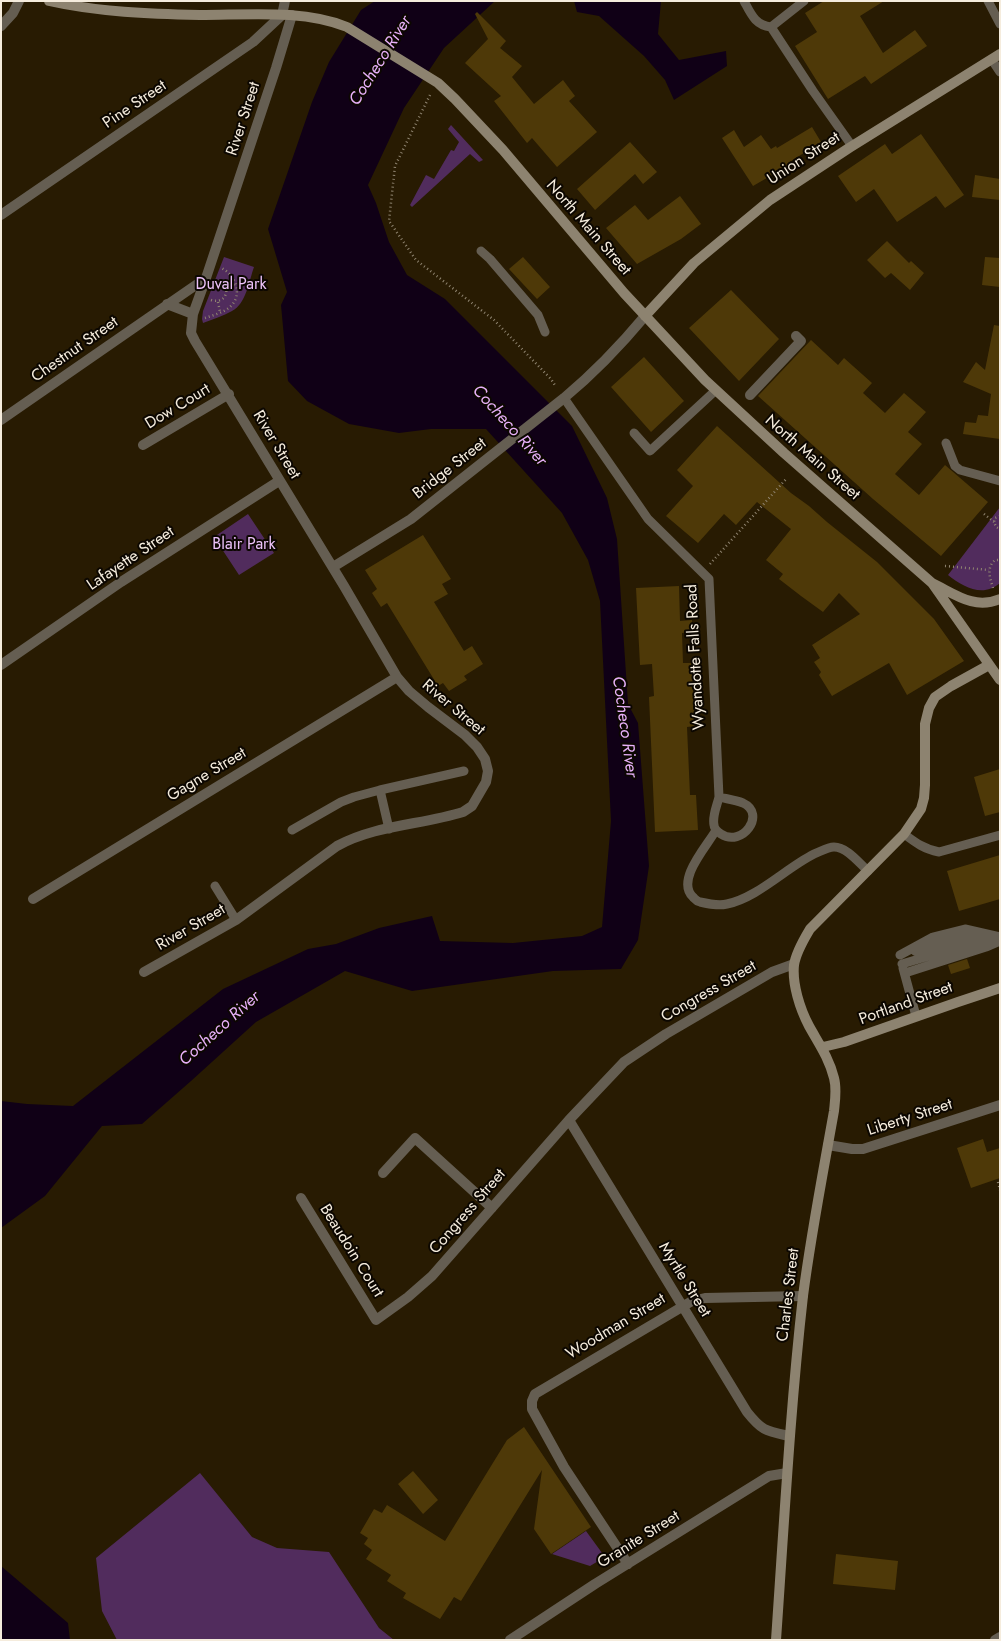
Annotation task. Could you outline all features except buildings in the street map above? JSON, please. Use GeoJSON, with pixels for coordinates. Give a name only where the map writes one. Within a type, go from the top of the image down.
{"type":"FeatureCollection","features":[{"type":"Feature","properties":{"kind":"main road","name":"North Main Street"},"geometry":{"type":"LineString","coordinates":[[49,1],[145,13],[292,15],[318,18],[347,27],[438,83],[503,150],[645,316],[716,390],[784,454],[932,583],[1000,680]]}},
{"type":"Feature","properties":{"kind":"main road","name":"Union Street"},"geometry":{"type":"LineString","coordinates":[[645,316],[694,263],[786,188],[996,57]]}},
{"type":"Feature","properties":{"kind":"main road"},"geometry":{"type":"LineString","coordinates":[[932,583],[965,600],[977,603],[1000,599]]}},
{"type":"Feature","properties":{"kind":"main road"},"geometry":{"type":"LineString","coordinates":[[794,964],[803,940],[810,929],[904,834],[921,810],[924,798],[925,724],[929,708],[935,697],[968,676],[989,665]]}},
{"type":"Feature","properties":{"kind":"main road","name":"Charles Street"},"geometry":{"type":"LineString","coordinates":[[776,1640],[789,1436],[811,1239],[834,1112],[835,1088],[833,1074],[822,1047],[804,1015],[796,991],[794,964]]}},
{"type":"Feature","properties":{"kind":"main road","name":"Portland Street"},"geometry":{"type":"LineString","coordinates":[[822,1047],[844,1042],[1000,988]]}},
{"type":"Feature","properties":{"kind":"street"},"geometry":{"type":"LineString","coordinates":[[1,26],[13,13],[19,1]]}},
{"type":"Feature","properties":{"kind":"street"},"geometry":{"type":"LineString","coordinates":[[282,15],[285,1]]}},
{"type":"Feature","properties":{"kind":"street","name":"Pine Street"},"geometry":{"type":"LineString","coordinates":[[1,215],[253,42],[282,15]]}},
{"type":"Feature","properties":{"kind":"street","name":"River Street"},"geometry":{"type":"LineString","coordinates":[[144,972],[236,920],[336,846],[356,836],[463,812],[472,806],[480,793],[486,782],[488,771],[485,759],[477,747],[465,735],[410,691],[398,677],[191,333],[193,314],[269,91],[292,15]]}},
{"type":"Feature","properties":{"kind":"street"},"geometry":{"type":"LineString","coordinates":[[167,304],[206,278]]}},
{"type":"Feature","properties":{"kind":"street"},"geometry":{"type":"LineString","coordinates":[[167,304],[193,314]]}},
{"type":"Feature","properties":{"kind":"street","name":"Chestnut Street"},"geometry":{"type":"LineString","coordinates":[[1,420],[167,304]]}},
{"type":"Feature","properties":{"kind":"street","name":"Bridge Street"},"geometry":{"type":"LineString","coordinates":[[333,567],[411,519],[489,458],[588,378],[645,316]]}},
{"type":"Feature","properties":{"kind":"street"},"geometry":{"type":"LineString","coordinates":[[750,395],[801,341],[796,336]]}},
{"type":"Feature","properties":{"kind":"street","name":"Dow Court"},"geometry":{"type":"LineString","coordinates":[[143,445],[228,394]]}},
{"type":"Feature","properties":{"kind":"street","name":"Lafayette Street"},"geometry":{"type":"LineString","coordinates":[[1,665],[121,582],[279,481]]}},
{"type":"Feature","properties":{"kind":"street","name":"Gagne Street"},"geometry":{"type":"LineString","coordinates":[[33,898],[398,677]]}},
{"type":"Feature","properties":{"kind":"street","name":"Congress Street"},"geometry":{"type":"LineString","coordinates":[[376,1320],[408,1297],[432,1276],[569,1120],[604,1081],[624,1062],[640,1050],[772,972],[794,964]]}},
{"type":"Feature","properties":{"kind":"street","name":"Liberty Street"},"geometry":{"type":"LineString","coordinates":[[828,1145],[852,1150],[863,1149],[1000,1105]]}},
{"type":"Feature","properties":{"kind":"street","name":"Myrtle Street"},"geometry":{"type":"LineString","coordinates":[[569,1120],[747,1412],[758,1425],[768,1432],[789,1436]]}},
{"type":"Feature","properties":{"kind":"street"},"geometry":{"type":"LineString","coordinates":[[383,1173],[415,1138],[492,1208]]}},
{"type":"Feature","properties":{"kind":"street","name":"Beaudoin Court"},"geometry":{"type":"LineString","coordinates":[[300,1198],[376,1320]]}},
{"type":"Feature","properties":{"kind":"street","name":"Woodman Street"},"geometry":{"type":"LineString","coordinates":[[628,1564],[564,1467],[532,1409],[532,1401],[535,1394],[682,1305],[692,1301],[705,1298],[804,1296]]}},
{"type":"Feature","properties":{"kind":"street","name":"Granite Street"},"geometry":{"type":"LineString","coordinates":[[510,1640],[769,1476],[787,1473]]}},
{"type":"Feature","properties":{"kind":"street"},"geometry":{"type":"LineString","coordinates":[[995,1640],[1000,1637]]}},
{"type":"Feature","properties":{"kind":"lane"},"geometry":{"type":"LineString","coordinates":[[744,1],[755,20],[765,26],[771,27],[813,91],[852,146]]}},
{"type":"Feature","properties":{"kind":"lane"},"geometry":{"type":"LineString","coordinates":[[771,27],[804,1]]}},
{"type":"Feature","properties":{"kind":"lane"},"geometry":{"type":"LineString","coordinates":[[988,1],[999,19]]}},
{"type":"Feature","properties":{"kind":"lane"},"geometry":{"type":"LineString","coordinates":[[996,57],[1000,72]]}},
{"type":"Feature","properties":{"kind":"lane"},"geometry":{"type":"LineString","coordinates":[[481,251],[490,258],[538,315],[545,332]]}},
{"type":"Feature","properties":{"kind":"lane"},"geometry":{"type":"LineString","coordinates":[[634,433],[650,451],[716,390]]}},
{"type":"Feature","properties":{"kind":"lane","name":"Wyandotte Falls Road"},"geometry":{"type":"LineString","coordinates":[[561,400],[648,519],[709,579],[718,797],[714,817],[714,825],[716,830]]}},
{"type":"Feature","properties":{"kind":"lane"},"geometry":{"type":"LineString","coordinates":[[946,443],[955,466],[960,470],[1000,481]]}},
{"type":"Feature","properties":{"kind":"lane"},"geometry":{"type":"LineString","coordinates":[[292,830],[340,802],[354,797],[464,771]]}},
{"type":"Feature","properties":{"kind":"lane"},"geometry":{"type":"LineString","coordinates":[[380,790],[389,829]]}},
{"type":"Feature","properties":{"kind":"lane"},"geometry":{"type":"LineString","coordinates":[[718,797],[744,804],[750,808],[752,814],[751,827],[746,833],[732,838],[723,835],[716,830],[694,862],[690,872],[688,885],[690,894],[697,901],[713,905],[738,901],[807,858],[825,849],[834,847],[844,849],[868,871]]}},
{"type":"Feature","properties":{"kind":"lane"},"geometry":{"type":"LineString","coordinates":[[904,834],[920,846],[928,850],[939,852],[1000,835]]}},
{"type":"Feature","properties":{"kind":"lane"},"geometry":{"type":"LineString","coordinates":[[215,886],[236,920]]}},
{"type":"Feature","properties":{"kind":"lane"},"geometry":{"type":"LineString","coordinates":[[902,964],[933,937],[965,929],[999,938]]}},
{"type":"Feature","properties":{"kind":"lane"},"geometry":{"type":"LineString","coordinates":[[902,964],[999,938]]}},
{"type":"Feature","properties":{"kind":"lane"},"geometry":{"type":"LineString","coordinates":[[902,964],[916,1016]]}},
{"type":"Feature","properties":{"kind":"path"},"geometry":{"type":"LineString","coordinates":[[430,95],[395,166],[389,221],[416,260],[494,320],[551,379],[556,387]]}},
{"type":"Feature","properties":{"kind":"path"},"geometry":{"type":"LineString","coordinates":[[203,319],[230,307],[235,302],[235,285],[231,274],[221,268]]}},
{"type":"Feature","properties":{"kind":"path"},"geometry":{"type":"LineString","coordinates":[[217,281],[223,283],[226,287]]}},
{"type":"Feature","properties":{"kind":"path"},"geometry":{"type":"LineString","coordinates":[[226,287],[235,285]]}},
{"type":"Feature","properties":{"kind":"path"},"geometry":{"type":"LineString","coordinates":[[218,302],[225,294],[226,287]]}},
{"type":"Feature","properties":{"kind":"path"},"geometry":{"type":"LineString","coordinates":[[210,300],[218,302]]}},
{"type":"Feature","properties":{"kind":"path"},"geometry":{"type":"LineString","coordinates":[[218,302],[220,312]]}},
{"type":"Feature","properties":{"kind":"path"},"geometry":{"type":"LineString","coordinates":[[702,572],[788,478]]}},
{"type":"Feature","properties":{"kind":"path"},"geometry":{"type":"LineString","coordinates":[[984,514],[994,522],[996,527],[1000,529]]}},
{"type":"Feature","properties":{"kind":"path"},"geometry":{"type":"LineString","coordinates":[[994,522],[995,518],[1000,516]]}},
{"type":"Feature","properties":{"kind":"path"},"geometry":{"type":"LineString","coordinates":[[993,588],[989,570],[991,564],[996,560],[1000,560]]}},
{"type":"Feature","properties":{"kind":"path"},"geometry":{"type":"LineString","coordinates":[[945,566],[989,570]]}},
{"type":"Feature","properties":{"kind":"path"},"geometry":{"type":"LineString","coordinates":[[998,1182],[1000,1190]]}},
{"type":"Feature","properties":{"kind":"green space"},"geometry":{"type":"Polygon","coordinates":[[[451,125],[483,160],[479,162],[470,154],[412,207],[410,205],[426,175],[434,179],[451,150],[454,151],[459,142],[448,129],[451,125]]]}},
{"type":"Feature","properties":{"kind":"green space","name":"Duval Park"},"geometry":{"type":"Polygon","coordinates":[[[224,257],[254,267],[249,285],[244,298],[237,308],[203,323],[203,311],[224,257]]]}},
{"type":"Feature","properties":{"kind":"green space"},"geometry":{"type":"Polygon","coordinates":[[[1000,507],[1000,583],[987,590],[967,587],[948,575],[1000,507]]]}},
{"type":"Feature","properties":{"kind":"green space","name":"Blair Park"},"geometry":{"type":"Polygon","coordinates":[[[248,514],[274,553],[239,575],[214,537],[248,514]]]}},
{"type":"Feature","properties":{"kind":"green space"},"geometry":{"type":"Polygon","coordinates":[[[200,1473],[252,1537],[277,1548],[329,1552],[379,1628],[394,1640],[117,1640],[102,1611],[96,1558],[200,1473]]]}},
{"type":"Feature","properties":{"kind":"green space"},"geometry":{"type":"Polygon","coordinates":[[[586,1531],[605,1557],[590,1566],[552,1554],[586,1531]]]}},
{"type":"Feature","properties":{"kind":"water","name":"Cocheco River"},"geometry":{"type":"Polygon","coordinates":[[[375,1],[495,1],[444,48],[404,108],[368,185],[376,203],[389,242],[407,275],[445,299],[572,426],[607,498],[617,539],[628,704],[638,723],[649,866],[638,940],[621,969],[553,971],[412,991],[345,971],[256,1022],[142,1124],[102,1126],[45,1196],[1,1228],[1,1101],[73,1106],[223,989],[308,949],[336,944],[379,928],[432,916],[440,941],[513,943],[582,936],[602,927],[611,821],[600,601],[588,560],[562,513],[486,429],[431,429],[399,433],[349,424],[307,401],[288,381],[281,305],[287,292],[268,229],[312,102],[329,62],[361,10],[375,1]]]}},
{"type":"Feature","properties":{"kind":"water"},"geometry":{"type":"Polygon","coordinates":[[[574,1],[661,1],[658,34],[679,60],[726,51],[727,66],[674,100],[665,80],[644,56],[599,16],[577,12],[574,1]]]}},
{"type":"Feature","properties":{"kind":"water"},"geometry":{"type":"Polygon","coordinates":[[[1,1566],[68,1623],[70,1640],[1,1640],[1,1566]]]}}]}
